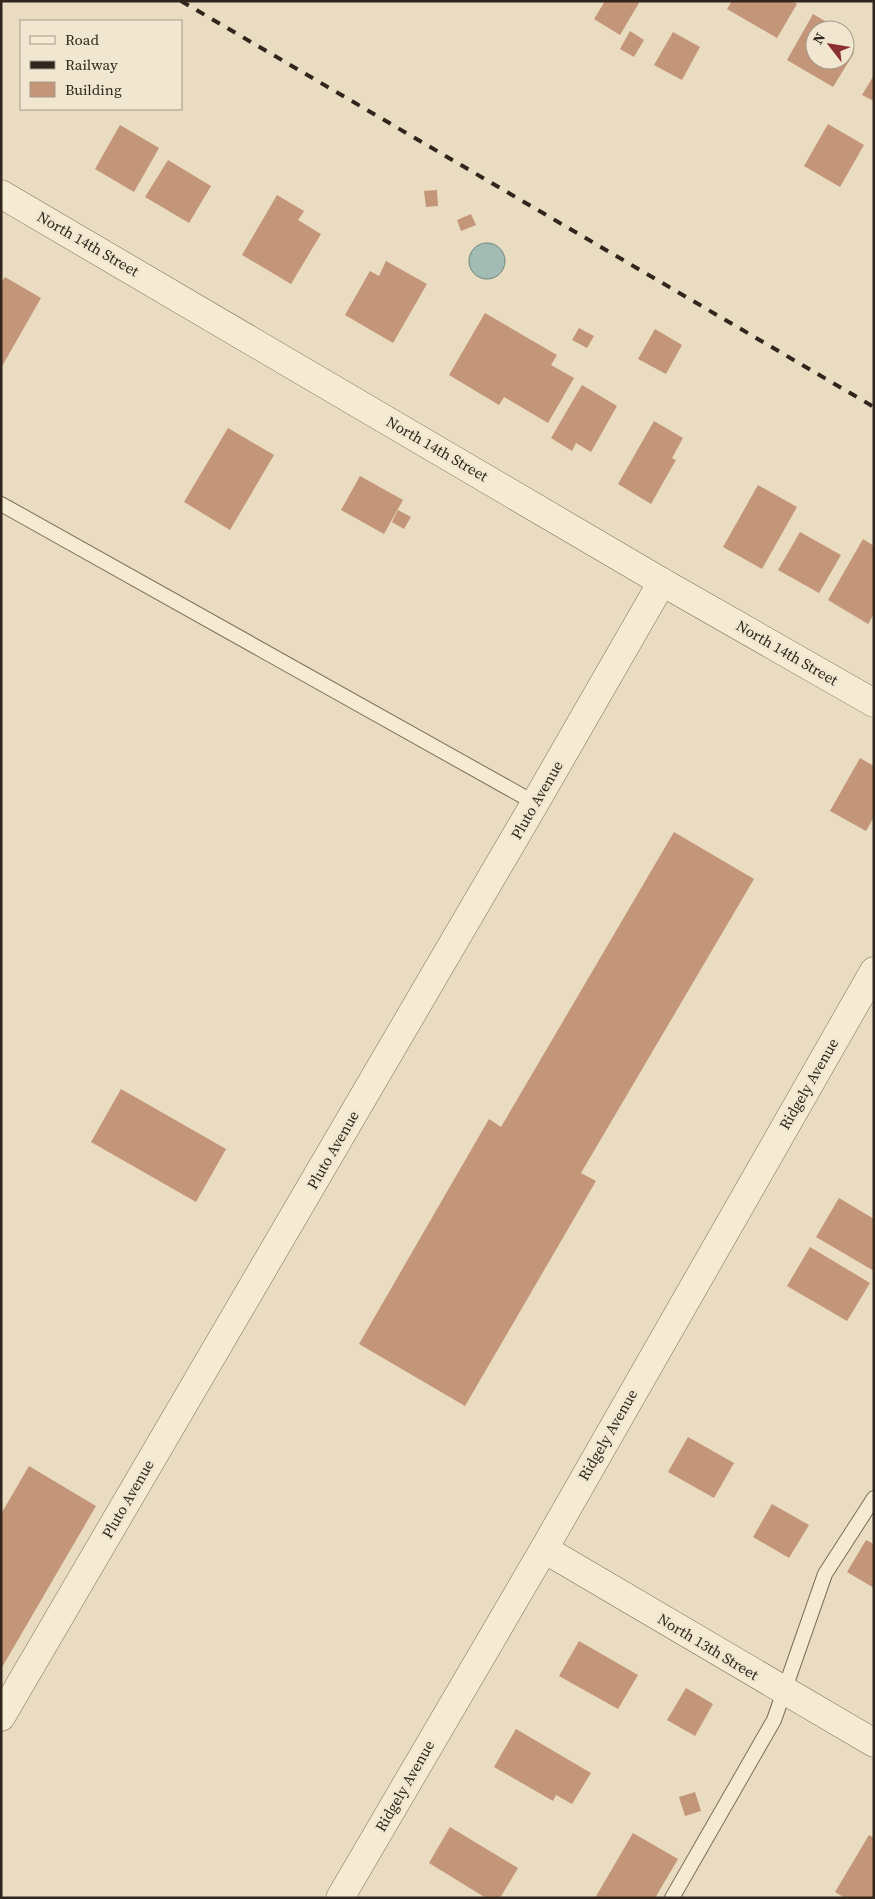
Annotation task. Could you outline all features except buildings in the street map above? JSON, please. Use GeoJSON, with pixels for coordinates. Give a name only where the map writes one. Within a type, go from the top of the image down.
{"type":"FeatureCollection","features":[{"type":"Feature","properties":{"kind":"street","name":"North 14th Street"},"geometry":{"type":"LineString","coordinates":[[1,194],[662,582],[874,703]]}},
{"type":"Feature","properties":{"kind":"street","name":"Pluto Avenue"},"geometry":{"type":"LineString","coordinates":[[1,1717],[662,582]]}},
{"type":"Feature","properties":{"kind":"street","name":"Ridgely Avenue"},"geometry":{"type":"LineString","coordinates":[[340,1898],[544,1549],[874,971]]}},
{"type":"Feature","properties":{"kind":"street","name":"North 13th Street"},"geometry":{"type":"LineString","coordinates":[[544,1549],[874,1743]]}},
{"type":"Feature","properties":{"kind":"lane"},"geometry":{"type":"LineString","coordinates":[[1,504],[535,803]]}},
{"type":"Feature","properties":{"kind":"lane"},"geometry":{"type":"LineString","coordinates":[[672,1898],[774,1720],[825,1574],[874,1498]]}},
{"type":"Feature","properties":{"kind":"water"},"geometry":{"type":"Polygon","coordinates":[[[487,243],[494,244],[500,248],[504,254],[504,268],[500,274],[494,278],[487,279],[480,278],[474,274],[470,268],[469,261],[470,254],[474,248],[480,244],[487,243]]]}},
{"type":"Feature","properties":{"kind":"railway"},"geometry":{"type":"LineString","coordinates":[[181,1],[874,407]]}}]}
